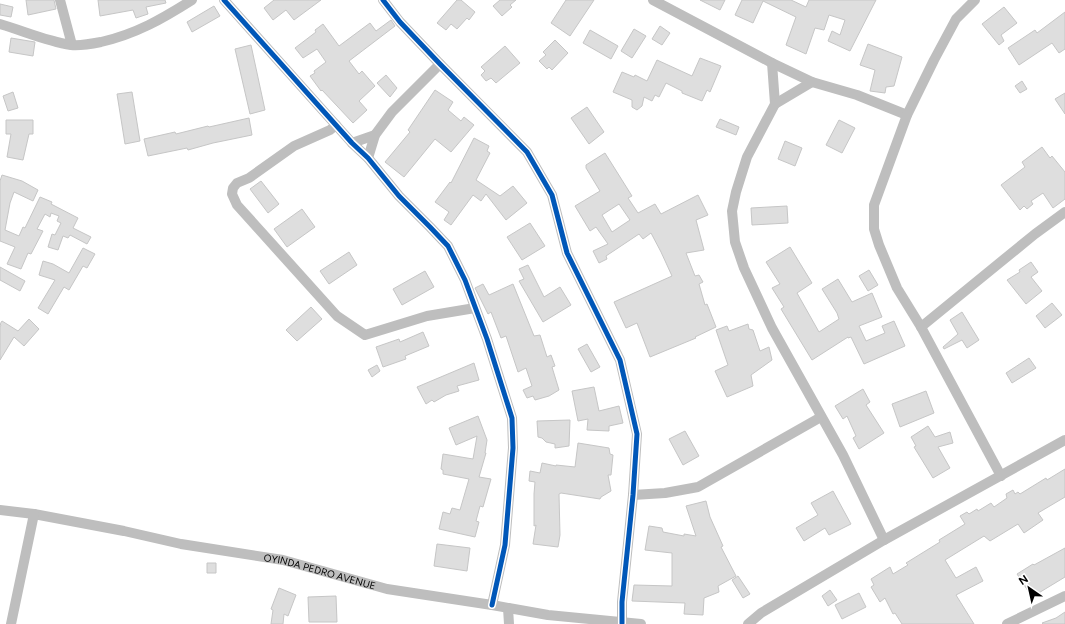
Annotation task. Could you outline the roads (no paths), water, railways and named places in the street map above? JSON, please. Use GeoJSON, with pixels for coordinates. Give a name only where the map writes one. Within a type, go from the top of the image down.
{"type":"FeatureCollection","features":[{"type":"Feature","properties":{"kind":"street"},"geometry":{"type":"LineString","coordinates":[[60,0],[72,45]]}},
{"type":"Feature","properties":{"kind":"street"},"geometry":{"type":"LineString","coordinates":[[0,24],[53,41],[72,45],[86,45],[118,38],[156,22],[192,0]]}},
{"type":"Feature","properties":{"kind":"street"},"geometry":{"type":"LineString","coordinates":[[224,0],[352,143],[368,158],[399,196],[448,246],[465,280],[487,339],[512,418],[513,448],[505,545],[492,605]]}},
{"type":"Feature","properties":{"kind":"street"},"geometry":{"type":"LineString","coordinates":[[383,0],[400,22],[527,152],[552,195],[567,253],[620,360],[637,434],[622,623]]}},
{"type":"Feature","properties":{"kind":"street"},"geometry":{"type":"LineString","coordinates":[[653,0],[812,82],[857,95],[907,115]]}},
{"type":"Feature","properties":{"kind":"street"},"geometry":{"type":"LineString","coordinates":[[974,0],[956,20],[934,60],[907,115],[874,205],[874,229],[897,288],[921,327],[1001,476]]}},
{"type":"Feature","properties":{"kind":"street"},"geometry":{"type":"LineString","coordinates":[[772,62],[775,104]]}},
{"type":"Feature","properties":{"kind":"street"},"geometry":{"type":"LineString","coordinates":[[368,158],[375,135],[392,112],[440,64]]}},
{"type":"Feature","properties":{"kind":"street"},"geometry":{"type":"LineString","coordinates":[[812,82],[775,104],[747,157],[736,192],[732,211],[735,242],[744,268],[772,328],[843,455],[884,540]]}},
{"type":"Feature","properties":{"kind":"street"},"geometry":{"type":"LineString","coordinates":[[336,125],[330,130],[294,146],[249,178],[237,184],[233,188],[232,194],[237,205],[337,316],[365,335],[427,316],[475,308]]}},
{"type":"Feature","properties":{"kind":"street"},"geometry":{"type":"LineString","coordinates":[[352,143],[375,135]]}},
{"type":"Feature","properties":{"kind":"street"},"geometry":{"type":"LineString","coordinates":[[921,327],[1029,239],[1065,212]]}},
{"type":"Feature","properties":{"kind":"street"},"geometry":{"type":"LineString","coordinates":[[633,495],[665,493],[698,487],[821,417]]}},
{"type":"Feature","properties":{"kind":"street"},"geometry":{"type":"LineString","coordinates":[[748,624],[761,613],[884,540],[1065,440]]}},
{"type":"Feature","properties":{"kind":"street","name":"OYINDA PEDRO AVENUE"},"geometry":{"type":"LineString","coordinates":[[0,510],[34,514],[124,531],[181,544],[283,560],[387,589],[548,615],[641,624]]}},
{"type":"Feature","properties":{"kind":"street"},"geometry":{"type":"LineString","coordinates":[[11,624],[34,514]]}},
{"type":"Feature","properties":{"kind":"street"},"geometry":{"type":"LineString","coordinates":[[1007,624],[1065,596]]}},
{"type":"Feature","properties":{"kind":"street"},"geometry":{"type":"LineString","coordinates":[[508,608],[509,624]]}}]}
